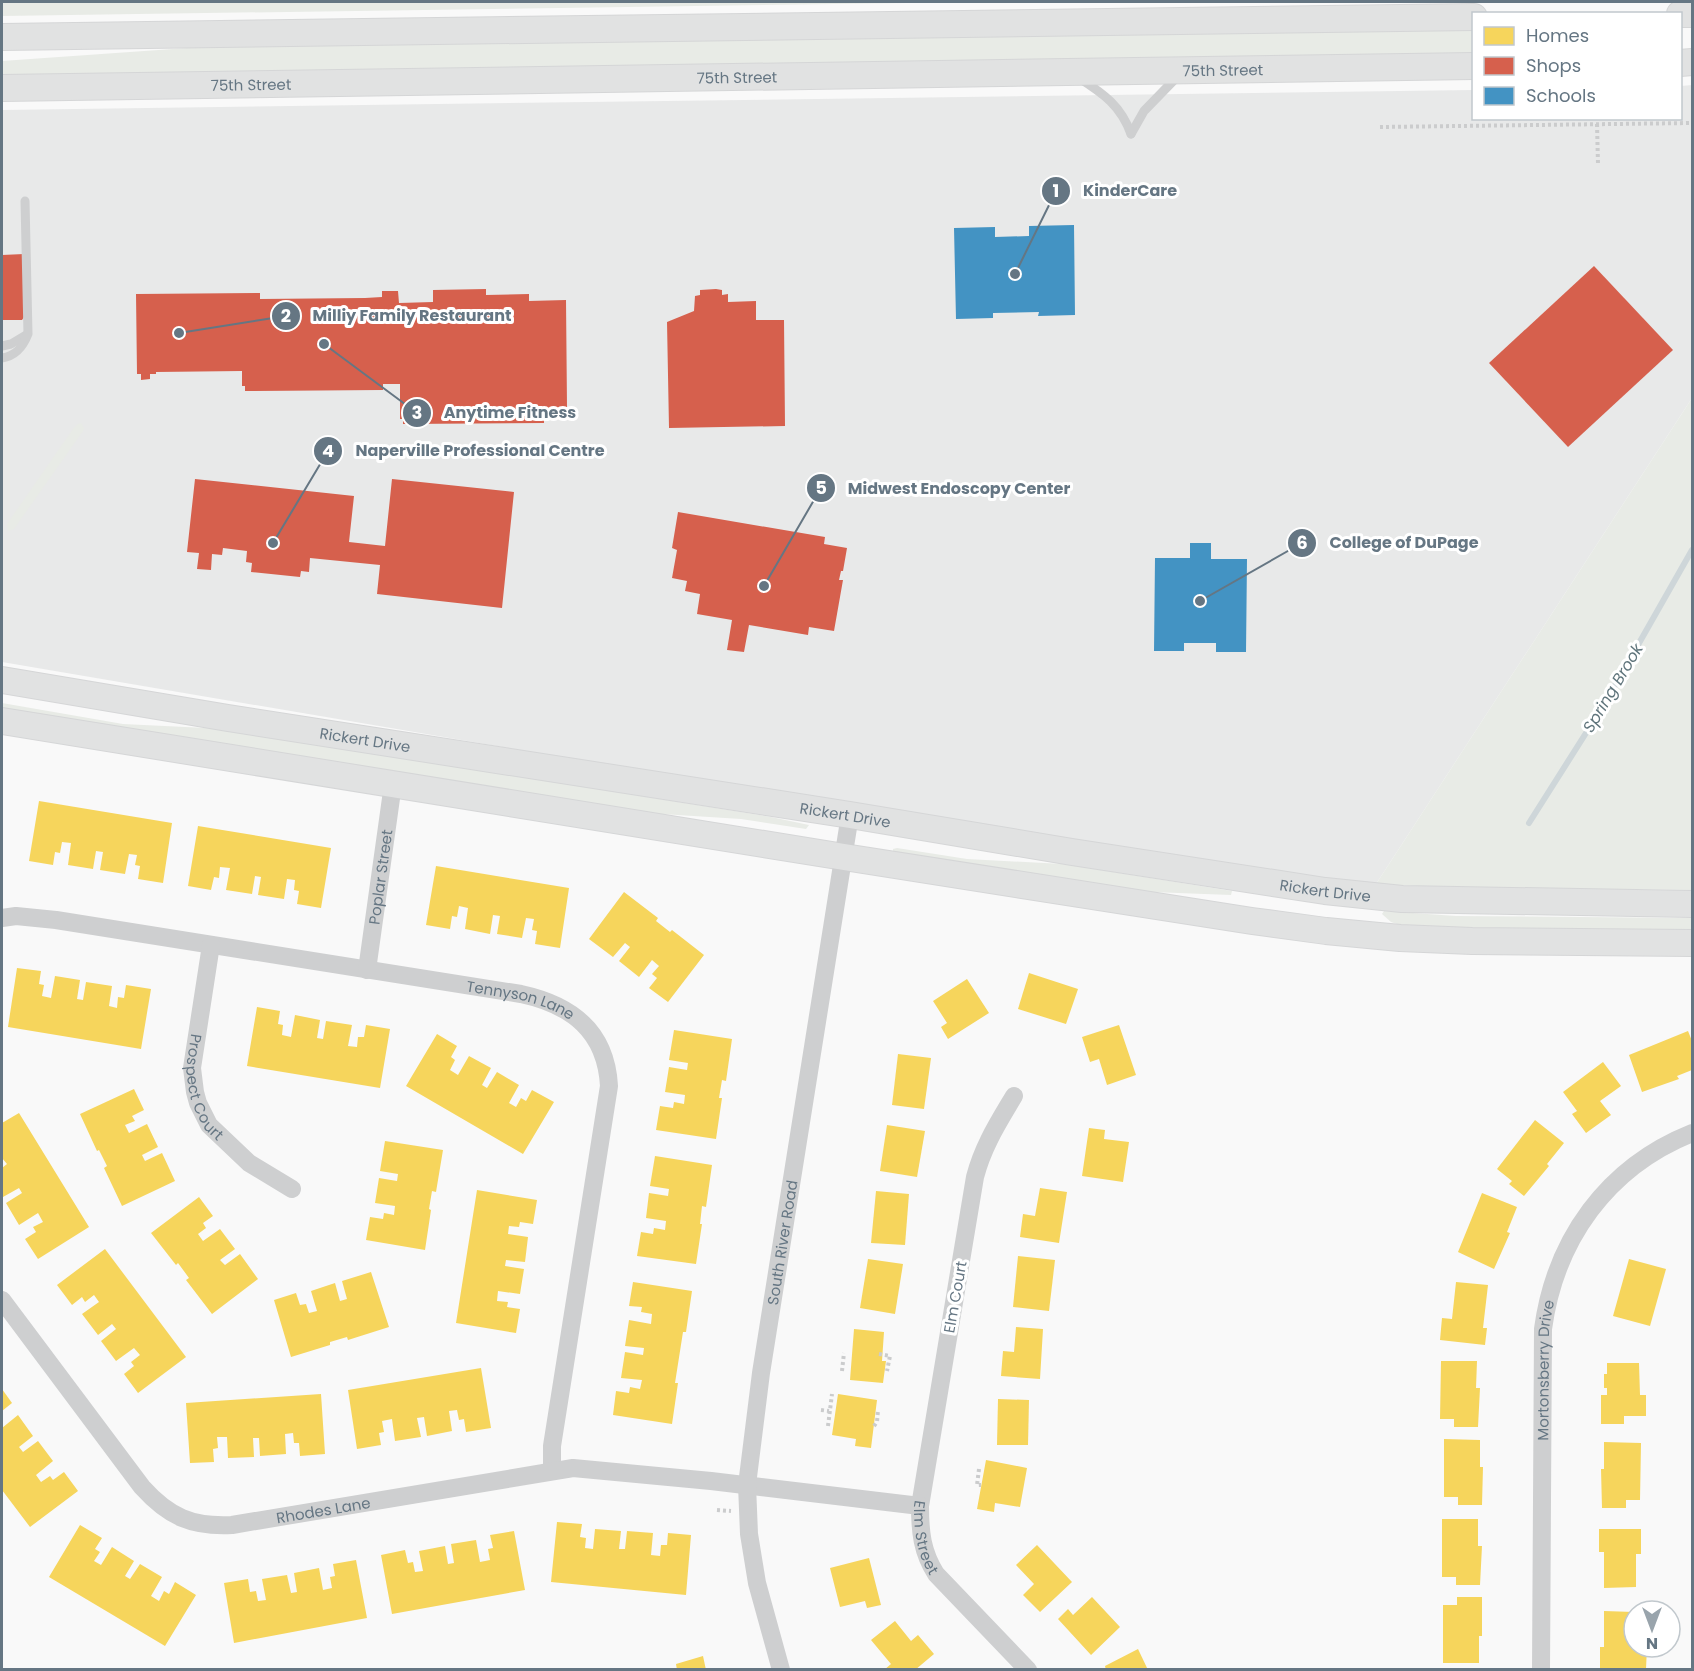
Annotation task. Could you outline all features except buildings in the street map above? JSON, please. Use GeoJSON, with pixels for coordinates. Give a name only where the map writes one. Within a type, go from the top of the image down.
{"type":"FeatureCollection","features":[{"type":"Feature","properties":{"kind":"street"},"geometry":{"type":"LineString","coordinates":[[2,37],[1472,17]]}},
{"type":"Feature","properties":{"kind":"street","name":"75th Street"},"geometry":{"type":"LineString","coordinates":[[2,88],[1472,66]]}},
{"type":"Feature","properties":{"kind":"street","name":"Rickert Drive"},"geometry":{"type":"LineString","coordinates":[[2,680],[228,718],[850,814],[1072,852],[1324,891],[1402,899],[1476,902],[1692,904]]}},
{"type":"Feature","properties":{"kind":"street"},"geometry":{"type":"LineString","coordinates":[[2,721],[844,857],[1326,931],[1400,938],[1692,943]]}},
{"type":"Feature","properties":{"kind":"street","name":"Poplar Street"},"geometry":{"type":"LineString","coordinates":[[367,970],[393,784]]}},
{"type":"Feature","properties":{"kind":"street","name":"South River Road"},"geometry":{"type":"LineString","coordinates":[[781,1670],[757,1583],[749,1534],[747,1485],[761,1373],[850,814]]}},
{"type":"Feature","properties":{"kind":"street","name":"Tennyson Lane"},"geometry":{"type":"LineString","coordinates":[[2,918],[29,916],[522,994],[555,1003],[579,1018],[587,1027],[606,1063],[609,1086],[552,1446],[552,1470]]}},
{"type":"Feature","properties":{"kind":"street","name":"Prospect Court"},"geometry":{"type":"LineString","coordinates":[[211,945],[192,1068],[198,1103],[209,1125],[249,1163],[292,1189]]}},
{"type":"Feature","properties":{"kind":"street","name":"Elm Court"},"geometry":{"type":"LineString","coordinates":[[920,1506],[975,1177],[989,1137],[1014,1096]]}},
{"type":"Feature","properties":{"kind":"street","name":"Mortonsberry Drive"},"geometry":{"type":"LineString","coordinates":[[1541,1670],[1543,1329],[1551,1286],[1562,1255],[1579,1224],[1601,1196],[1627,1171],[1652,1153],[1692,1133]]}},
{"type":"Feature","properties":{"kind":"street","name":"Rhodes Lane"},"geometry":{"type":"LineString","coordinates":[[2,1300],[142,1487],[172,1514],[200,1525],[232,1525],[573,1468],[747,1485]]}},
{"type":"Feature","properties":{"kind":"street","name":"Elm Street"},"geometry":{"type":"LineString","coordinates":[[747,1485],[920,1506],[922,1544],[936,1574],[1028,1670]]}},
{"type":"Feature","properties":{"kind":"lane"},"geometry":{"type":"LineString","coordinates":[[1070,72],[1105,94],[1125,118],[1131,134],[1144,111],[1183,70]]}},
{"type":"Feature","properties":{"kind":"lane"},"geometry":{"type":"LineString","coordinates":[[2,358],[19,351],[28,334],[25,201]]}},
{"type":"Feature","properties":{"kind":"lane"},"geometry":{"type":"LineString","coordinates":[[2,346],[19,341],[28,334]]}},
{"type":"Feature","properties":{"kind":"path"},"geometry":{"type":"LineString","coordinates":[[1380,127],[1692,123]]}},
{"type":"Feature","properties":{"kind":"path"},"geometry":{"type":"LineString","coordinates":[[1597,124],[1598,164]]}},
{"type":"Feature","properties":{"kind":"path"},"geometry":{"type":"LineString","coordinates":[[842,1371],[846,1363],[844,1353]]}},
{"type":"Feature","properties":{"kind":"path"},"geometry":{"type":"LineString","coordinates":[[879,1354],[890,1356],[887,1371]]}},
{"type":"Feature","properties":{"kind":"path"},"geometry":{"type":"LineString","coordinates":[[828,1426],[832,1394]]}},
{"type":"Feature","properties":{"kind":"path"},"geometry":{"type":"LineString","coordinates":[[821,1410],[836,1407]]}},
{"type":"Feature","properties":{"kind":"path"},"geometry":{"type":"LineString","coordinates":[[874,1426],[877,1422],[878,1410]]}},
{"type":"Feature","properties":{"kind":"path"},"geometry":{"type":"LineString","coordinates":[[979,1469],[977,1485],[981,1485]]}},
{"type":"Feature","properties":{"kind":"shaded area"},"geometry":{"type":"Polygon","coordinates":[[[2,2],[980,2],[2,16],[2,2]]]}},
{"type":"Feature","properties":{"kind":"shaded area"},"geometry":{"type":"Polygon","coordinates":[[[1472,28],[1472,55],[2,77],[2,61],[201,47],[1472,28]]]}},
{"type":"Feature","properties":{"kind":"shaded area"},"geometry":{"type":"Polygon","coordinates":[[[1692,85],[1692,398],[1376,884],[1296,876],[555,756],[2,662],[2,110],[1472,90],[1472,120],[1682,120],[1682,86],[1692,85]]]}},
{"type":"Feature","properties":{"kind":"shaded area"},"geometry":{"type":"Polygon","coordinates":[[[1692,398],[1692,890],[1459,888],[1376,884],[1692,398]]]}},
{"type":"Feature","properties":{"kind":"shaded area"},"geometry":{"type":"Polygon","coordinates":[[[81,423],[83,431],[14,529],[8,531],[7,524],[73,429],[81,423]]]}},
{"type":"Feature","properties":{"kind":"shaded area"},"geometry":{"type":"Polygon","coordinates":[[[2,703],[123,724],[227,729],[809,825],[806,829],[741,819],[630,812],[2,710],[2,703]]]}},
{"type":"Feature","properties":{"kind":"shaded area"},"geometry":{"type":"Polygon","coordinates":[[[893,849],[967,859],[1063,864],[1232,891],[1231,895],[1125,891],[893,852],[893,849]]]}},
{"type":"Feature","properties":{"kind":"shaded area"},"geometry":{"type":"Polygon","coordinates":[[[1384,911],[1456,916],[1692,918],[1692,933],[1452,930],[1403,926],[1391,922],[1382,914],[1384,911]]]}},
{"type":"Feature","properties":{"kind":"waterway","name":"Spring Brook"},"geometry":{"type":"LineString","coordinates":[[1529,823],[1605,703],[1692,550]]}},
{"type":"Feature","properties":{"kind":"place","name":"KinderCare"},"geometry":{"type":"Point","coordinates":[1015,274]}},
{"type":"Feature","properties":{"kind":"place","name":"Milliy Family Restaurant"},"geometry":{"type":"Point","coordinates":[179,333]}},
{"type":"Feature","properties":{"kind":"place","name":"Anytime Fitness"},"geometry":{"type":"Point","coordinates":[324,344]}},
{"type":"Feature","properties":{"kind":"place","name":"Naperville Professional Centre"},"geometry":{"type":"Point","coordinates":[273,543]}},
{"type":"Feature","properties":{"kind":"place","name":"Midwest Endoscopy Center"},"geometry":{"type":"Point","coordinates":[764,586]}},
{"type":"Feature","properties":{"kind":"place","name":"College of DuPage"},"geometry":{"type":"Point","coordinates":[1200,601]}}]}
